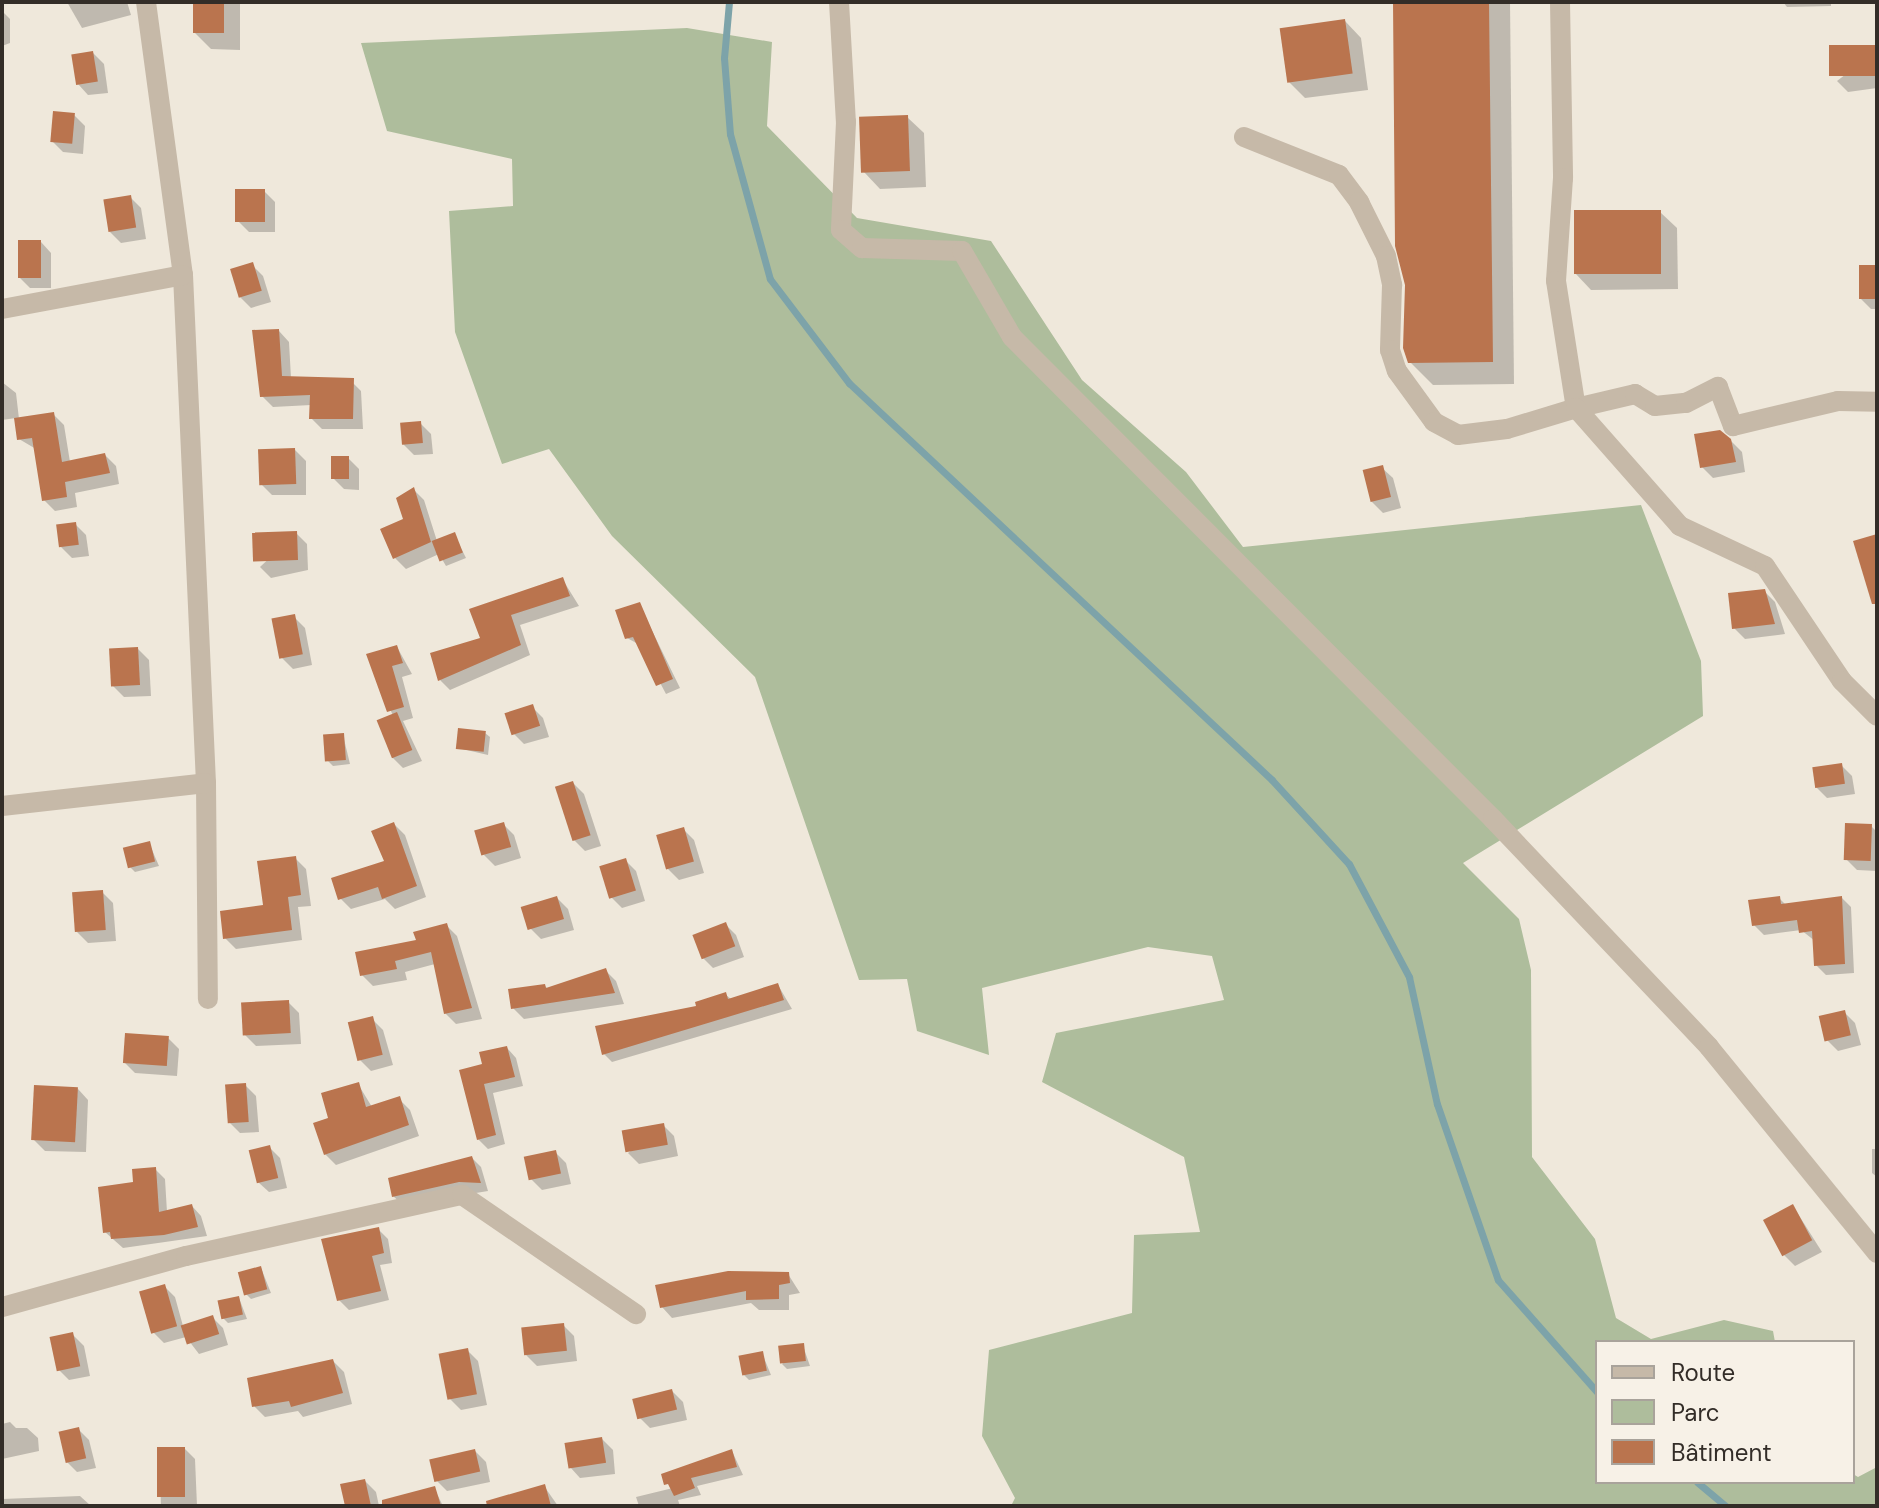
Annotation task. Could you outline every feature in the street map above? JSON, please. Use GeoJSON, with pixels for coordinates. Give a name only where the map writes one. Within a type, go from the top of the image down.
{"type":"FeatureCollection","features":[{"type":"Feature","properties":{"kind":"street"},"geometry":{"type":"LineString","coordinates":[[146,2],[183,275],[206,783],[208,999]]}},
{"type":"Feature","properties":{"kind":"street"},"geometry":{"type":"LineString","coordinates":[[839,2],[846,122],[841,230],[862,248],[962,251],[983,280],[1012,337],[1493,819],[1709,1047],[1877,1253]]}},
{"type":"Feature","properties":{"kind":"street"},"geometry":{"type":"LineString","coordinates":[[1560,2],[1563,178],[1556,281],[1576,408],[1680,526],[1765,566],[1842,681],[1877,716]]}},
{"type":"Feature","properties":{"kind":"street"},"geometry":{"type":"LineString","coordinates":[[1244,137],[1339,175],[1359,202],[1386,256],[1392,285],[1390,350],[1397,371],[1434,422],[1458,435],[1507,429],[1635,394],[1655,406],[1686,403],[1718,387],[1733,426],[1838,401],[1877,402]]}},
{"type":"Feature","properties":{"kind":"street"},"geometry":{"type":"LineString","coordinates":[[2,309],[183,275]]}},
{"type":"Feature","properties":{"kind":"street"},"geometry":{"type":"LineString","coordinates":[[2,806],[206,783]]}},
{"type":"Feature","properties":{"kind":"street"},"geometry":{"type":"LineString","coordinates":[[2,1307],[186,1256],[462,1195],[636,1314]]}},
{"type":"Feature","properties":{"kind":"green space"},"geometry":{"type":"Polygon","coordinates":[[[687,28],[772,42],[767,126],[857,218],[991,241],[1082,380],[1186,472],[1243,547],[1641,505],[1701,661],[1703,716],[1463,863],[1519,919],[1531,970],[1532,1157],[1595,1239],[1616,1318],[1651,1339],[1724,1320],[1773,1331],[1775,1340],[1595,1340],[1595,1484],[1855,1484],[1855,1475],[1858,1477],[1877,1467],[1877,1506],[1011,1506],[1015,1498],[982,1436],[989,1350],[1132,1313],[1134,1235],[1200,1232],[1184,1157],[1042,1082],[1056,1033],[1224,1000],[1212,956],[1148,947],[982,988],[989,1055],[917,1031],[907,979],[859,980],[755,677],[612,536],[549,449],[502,464],[455,332],[449,211],[513,206],[512,159],[387,131],[361,43],[687,28]]]}},
{"type":"Feature","properties":{"kind":"building"},"geometry":{"type":"Polygon","coordinates":[[[193,2],[224,2],[224,33],[193,33],[193,2]]]}},
{"type":"Feature","properties":{"kind":"building"},"geometry":{"type":"Polygon","coordinates":[[[1393,2],[1489,2],[1493,362],[1408,363],[1403,348],[1405,285],[1395,246],[1393,2]]]}},
{"type":"Feature","properties":{"kind":"building"},"geometry":{"type":"Polygon","coordinates":[[[1345,19],[1353,73],[1287,83],[1280,28],[1345,19]]]}},
{"type":"Feature","properties":{"kind":"building"},"geometry":{"type":"Polygon","coordinates":[[[1829,45],[1877,45],[1877,76],[1829,76],[1829,45]]]}},
{"type":"Feature","properties":{"kind":"building"},"geometry":{"type":"Polygon","coordinates":[[[93,51],[98,82],[76,85],[71,54],[93,51]]]}},
{"type":"Feature","properties":{"kind":"building"},"geometry":{"type":"Polygon","coordinates":[[[53,111],[75,113],[72,144],[50,142],[53,111]]]}},
{"type":"Feature","properties":{"kind":"building"},"geometry":{"type":"Polygon","coordinates":[[[908,115],[910,171],[861,173],[859,117],[908,115]]]}},
{"type":"Feature","properties":{"kind":"building"},"geometry":{"type":"Polygon","coordinates":[[[235,189],[265,189],[265,222],[235,222],[235,189]]]}},
{"type":"Feature","properties":{"kind":"building"},"geometry":{"type":"Polygon","coordinates":[[[131,195],[136,228],[109,232],[103,199],[131,195]]]}},
{"type":"Feature","properties":{"kind":"building"},"geometry":{"type":"Polygon","coordinates":[[[1574,210],[1661,210],[1661,274],[1574,274],[1574,210]]]}},
{"type":"Feature","properties":{"kind":"building"},"geometry":{"type":"Polygon","coordinates":[[[18,240],[41,240],[41,278],[18,278],[18,240]]]}},
{"type":"Feature","properties":{"kind":"building"},"geometry":{"type":"Polygon","coordinates":[[[253,262],[262,291],[239,298],[230,269],[253,262]]]}},
{"type":"Feature","properties":{"kind":"building"},"geometry":{"type":"Polygon","coordinates":[[[1859,265],[1877,265],[1877,299],[1859,299],[1859,265]]]}},
{"type":"Feature","properties":{"kind":"building"},"geometry":{"type":"Polygon","coordinates":[[[279,329],[282,376],[354,378],[353,419],[309,419],[310,395],[260,397],[252,330],[279,329]]]}},
{"type":"Feature","properties":{"kind":"building"},"geometry":{"type":"Polygon","coordinates":[[[54,412],[62,462],[105,453],[110,473],[65,482],[67,497],[42,501],[32,438],[17,440],[14,418],[54,412]]]}},
{"type":"Feature","properties":{"kind":"building"},"geometry":{"type":"Polygon","coordinates":[[[421,421],[423,443],[402,445],[400,423],[421,421]]]}},
{"type":"Feature","properties":{"kind":"building"},"geometry":{"type":"Polygon","coordinates":[[[1720,430],[1731,439],[1736,462],[1700,468],[1694,434],[1720,430]]]}},
{"type":"Feature","properties":{"kind":"building"},"geometry":{"type":"Polygon","coordinates":[[[295,448],[296,484],[259,485],[258,449],[295,448]]]}},
{"type":"Feature","properties":{"kind":"building"},"geometry":{"type":"Polygon","coordinates":[[[331,456],[349,456],[349,479],[331,479],[331,456]]]}},
{"type":"Feature","properties":{"kind":"building"},"geometry":{"type":"Polygon","coordinates":[[[1383,465],[1391,497],[1371,502],[1363,470],[1383,465]]]}},
{"type":"Feature","properties":{"kind":"building"},"geometry":{"type":"Polygon","coordinates":[[[414,487],[431,542],[393,559],[380,529],[403,519],[396,498],[414,487]]]}},
{"type":"Feature","properties":{"kind":"building"},"geometry":{"type":"Polygon","coordinates":[[[76,522],[79,545],[59,547],[56,524],[76,522]]]}},
{"type":"Feature","properties":{"kind":"building"},"geometry":{"type":"Polygon","coordinates":[[[297,531],[298,560],[253,562],[252,533],[297,531]]]}},
{"type":"Feature","properties":{"kind":"building"},"geometry":{"type":"Polygon","coordinates":[[[455,532],[463,553],[440,561],[432,541],[455,532]]]}},
{"type":"Feature","properties":{"kind":"building"},"geometry":{"type":"Polygon","coordinates":[[[1877,534],[1877,604],[1872,604],[1853,541],[1877,534]]]}},
{"type":"Feature","properties":{"kind":"building"},"geometry":{"type":"Polygon","coordinates":[[[563,577],[570,596],[511,615],[521,645],[438,681],[430,653],[480,638],[469,609],[563,577]]]}},
{"type":"Feature","properties":{"kind":"building"},"geometry":{"type":"Polygon","coordinates":[[[1765,589],[1775,624],[1732,629],[1728,593],[1765,589]]]}},
{"type":"Feature","properties":{"kind":"building"},"geometry":{"type":"Polygon","coordinates":[[[640,602],[673,679],[656,686],[633,637],[625,639],[615,610],[640,602]]]}},
{"type":"Feature","properties":{"kind":"building"},"geometry":{"type":"Polygon","coordinates":[[[295,614],[303,654],[279,659],[271,619],[295,614]]]}},
{"type":"Feature","properties":{"kind":"building"},"geometry":{"type":"Polygon","coordinates":[[[397,645],[403,663],[392,666],[404,707],[387,712],[366,654],[397,645]]]}},
{"type":"Feature","properties":{"kind":"building"},"geometry":{"type":"Polygon","coordinates":[[[138,647],[140,685],[111,686],[109,649],[138,647]]]}},
{"type":"Feature","properties":{"kind":"building"},"geometry":{"type":"Polygon","coordinates":[[[533,704],[540,726],[512,735],[504,713],[533,704]]]}},
{"type":"Feature","properties":{"kind":"building"},"geometry":{"type":"Polygon","coordinates":[[[397,712],[412,750],[392,758],[377,720],[397,712]]]}},
{"type":"Feature","properties":{"kind":"building"},"geometry":{"type":"Polygon","coordinates":[[[458,728],[486,731],[484,752],[456,749],[458,728]]]}},
{"type":"Feature","properties":{"kind":"building"},"geometry":{"type":"Polygon","coordinates":[[[344,733],[346,760],[325,761],[323,734],[344,733]]]}},
{"type":"Feature","properties":{"kind":"building"},"geometry":{"type":"Polygon","coordinates":[[[1842,763],[1845,784],[1815,788],[1812,767],[1842,763]]]}},
{"type":"Feature","properties":{"kind":"building"},"geometry":{"type":"Polygon","coordinates":[[[573,781],[591,835],[573,841],[555,787],[573,781]]]}},
{"type":"Feature","properties":{"kind":"building"},"geometry":{"type":"Polygon","coordinates":[[[394,822],[417,886],[382,899],[378,887],[338,900],[331,878],[384,861],[371,831],[394,822]]]}},
{"type":"Feature","properties":{"kind":"building"},"geometry":{"type":"Polygon","coordinates":[[[504,822],[511,847],[481,856],[474,831],[504,822]]]}},
{"type":"Feature","properties":{"kind":"building"},"geometry":{"type":"Polygon","coordinates":[[[1845,823],[1872,824],[1871,861],[1844,860],[1845,823]]]}},
{"type":"Feature","properties":{"kind":"building"},"geometry":{"type":"Polygon","coordinates":[[[684,827],[694,862],[666,870],[656,835],[684,827]]]}},
{"type":"Feature","properties":{"kind":"building"},"geometry":{"type":"Polygon","coordinates":[[[150,841],[155,861],[128,868],[123,848],[150,841]]]}},
{"type":"Feature","properties":{"kind":"building"},"geometry":{"type":"Polygon","coordinates":[[[296,856],[301,895],[288,897],[292,930],[223,939],[220,911],[263,905],[257,861],[296,856]]]}},
{"type":"Feature","properties":{"kind":"building"},"geometry":{"type":"Polygon","coordinates":[[[626,858],[636,891],[609,899],[599,866],[626,858]]]}},
{"type":"Feature","properties":{"kind":"building"},"geometry":{"type":"Polygon","coordinates":[[[103,890],[106,930],[75,932],[72,892],[103,890]]]}},
{"type":"Feature","properties":{"kind":"building"},"geometry":{"type":"Polygon","coordinates":[[[557,896],[564,919],[528,930],[521,907],[557,896]]]}},
{"type":"Feature","properties":{"kind":"building"},"geometry":{"type":"Polygon","coordinates":[[[1780,896],[1781,904],[1842,896],[1845,964],[1814,966],[1812,931],[1799,933],[1797,920],[1752,926],[1748,900],[1780,896]]]}},
{"type":"Feature","properties":{"kind":"building"},"geometry":{"type":"Polygon","coordinates":[[[726,922],[735,946],[702,959],[692,935],[726,922]]]}},
{"type":"Feature","properties":{"kind":"building"},"geometry":{"type":"Polygon","coordinates":[[[447,923],[472,1008],[444,1014],[431,952],[395,961],[397,969],[360,976],[355,952],[416,940],[413,932],[447,923]]]}},
{"type":"Feature","properties":{"kind":"building"},"geometry":{"type":"Polygon","coordinates":[[[606,968],[615,993],[511,1009],[508,989],[545,984],[546,988],[606,968]]]}},
{"type":"Feature","properties":{"kind":"building"},"geometry":{"type":"Polygon","coordinates":[[[778,983],[784,1000],[602,1055],[595,1026],[696,1006],[695,1002],[726,992],[728,999],[778,983]]]}},
{"type":"Feature","properties":{"kind":"building"},"geometry":{"type":"Polygon","coordinates":[[[289,1000],[291,1033],[243,1035],[241,1003],[289,1000]]]}},
{"type":"Feature","properties":{"kind":"building"},"geometry":{"type":"Polygon","coordinates":[[[1845,1010],[1851,1035],[1825,1041],[1819,1016],[1845,1010]]]}},
{"type":"Feature","properties":{"kind":"building"},"geometry":{"type":"Polygon","coordinates":[[[373,1016],[383,1055],[357,1061],[348,1022],[373,1016]]]}},
{"type":"Feature","properties":{"kind":"building"},"geometry":{"type":"Polygon","coordinates":[[[125,1033],[169,1036],[167,1066],[123,1063],[125,1033]]]}},
{"type":"Feature","properties":{"kind":"building"},"geometry":{"type":"Polygon","coordinates":[[[507,1046],[515,1077],[484,1084],[496,1135],[477,1140],[459,1070],[482,1064],[479,1052],[507,1046]]]}},
{"type":"Feature","properties":{"kind":"building"},"geometry":{"type":"Polygon","coordinates":[[[359,1082],[366,1107],[400,1096],[409,1125],[324,1155],[313,1123],[328,1118],[321,1093],[359,1082]]]}},
{"type":"Feature","properties":{"kind":"building"},"geometry":{"type":"Polygon","coordinates":[[[246,1083],[249,1122],[228,1123],[225,1084],[246,1083]]]}},
{"type":"Feature","properties":{"kind":"building"},"geometry":{"type":"Polygon","coordinates":[[[34,1085],[78,1087],[75,1142],[31,1140],[34,1085]]]}},
{"type":"Feature","properties":{"kind":"building"},"geometry":{"type":"Polygon","coordinates":[[[664,1123],[668,1145],[625,1152],[622,1130],[664,1123]]]}},
{"type":"Feature","properties":{"kind":"building"},"geometry":{"type":"Polygon","coordinates":[[[270,1145],[278,1178],[257,1183],[249,1150],[270,1145]]]}},
{"type":"Feature","properties":{"kind":"building"},"geometry":{"type":"Polygon","coordinates":[[[556,1150],[561,1173],[529,1180],[524,1157],[556,1150]]]}},
{"type":"Feature","properties":{"kind":"building"},"geometry":{"type":"Polygon","coordinates":[[[472,1156],[481,1183],[459,1182],[392,1197],[388,1178],[472,1156]]]}},
{"type":"Feature","properties":{"kind":"building"},"geometry":{"type":"Polygon","coordinates":[[[156,1167],[159,1212],[192,1204],[198,1227],[164,1235],[111,1239],[110,1232],[103,1233],[98,1187],[133,1182],[132,1169],[156,1167]]]}},
{"type":"Feature","properties":{"kind":"building"},"geometry":{"type":"Polygon","coordinates":[[[1793,1204],[1812,1240],[1782,1256],[1763,1220],[1793,1204]]]}},
{"type":"Feature","properties":{"kind":"building"},"geometry":{"type":"Polygon","coordinates":[[[379,1227],[384,1253],[372,1256],[381,1291],[337,1301],[321,1239],[379,1227]]]}},
{"type":"Feature","properties":{"kind":"building"},"geometry":{"type":"Polygon","coordinates":[[[261,1266],[267,1289],[244,1295],[238,1272],[261,1266]]]}},
{"type":"Feature","properties":{"kind":"building"},"geometry":{"type":"Polygon","coordinates":[[[728,1271],[789,1272],[790,1283],[779,1285],[779,1299],[746,1300],[746,1291],[660,1308],[655,1285],[728,1271]]]}},
{"type":"Feature","properties":{"kind":"building"},"geometry":{"type":"Polygon","coordinates":[[[165,1284],[177,1326],[151,1334],[139,1291],[165,1284]]]}},
{"type":"Feature","properties":{"kind":"building"},"geometry":{"type":"Polygon","coordinates":[[[239,1296],[243,1315],[221,1319],[217,1301],[239,1296]]]}},
{"type":"Feature","properties":{"kind":"building"},"geometry":{"type":"Polygon","coordinates":[[[213,1315],[219,1334],[187,1345],[181,1326],[213,1315]]]}},
{"type":"Feature","properties":{"kind":"building"},"geometry":{"type":"Polygon","coordinates":[[[564,1323],[567,1351],[524,1355],[521,1327],[564,1323]]]}},
{"type":"Feature","properties":{"kind":"building"},"geometry":{"type":"Polygon","coordinates":[[[73,1332],[80,1366],[57,1371],[50,1337],[73,1332]]]}},
{"type":"Feature","properties":{"kind":"building"},"geometry":{"type":"Polygon","coordinates":[[[804,1343],[806,1361],[780,1364],[778,1346],[804,1343]]]}},
{"type":"Feature","properties":{"kind":"building"},"geometry":{"type":"Polygon","coordinates":[[[468,1348],[477,1394],[448,1400],[439,1354],[468,1348]]]}},
{"type":"Feature","properties":{"kind":"building"},"geometry":{"type":"Polygon","coordinates":[[[763,1351],[767,1371],[742,1375],[738,1356],[763,1351]]]}},
{"type":"Feature","properties":{"kind":"building"},"geometry":{"type":"Polygon","coordinates":[[[333,1359],[343,1393],[291,1407],[289,1401],[252,1407],[247,1378],[333,1359]]]}},
{"type":"Feature","properties":{"kind":"building"},"geometry":{"type":"Polygon","coordinates":[[[672,1389],[677,1409],[637,1419],[632,1399],[672,1389]]]}},
{"type":"Feature","properties":{"kind":"building"},"geometry":{"type":"Polygon","coordinates":[[[79,1427],[86,1458],[66,1463],[59,1432],[79,1427]]]}},
{"type":"Feature","properties":{"kind":"building"},"geometry":{"type":"Polygon","coordinates":[[[602,1437],[606,1463],[569,1469],[564,1443],[602,1437]]]}},
{"type":"Feature","properties":{"kind":"building"},"geometry":{"type":"Polygon","coordinates":[[[157,1447],[185,1447],[185,1497],[157,1497],[157,1447]]]}},
{"type":"Feature","properties":{"kind":"building"},"geometry":{"type":"Polygon","coordinates":[[[475,1449],[480,1471],[434,1482],[429,1460],[475,1449]]]}},
{"type":"Feature","properties":{"kind":"building"},"geometry":{"type":"Polygon","coordinates":[[[732,1449],[737,1467],[691,1478],[695,1488],[674,1496],[668,1484],[664,1485],[661,1474],[732,1449]]]}},
{"type":"Feature","properties":{"kind":"building"},"geometry":{"type":"Polygon","coordinates":[[[365,1479],[371,1506],[345,1506],[340,1484],[365,1479]]]}},
{"type":"Feature","properties":{"kind":"building"},"geometry":{"type":"Polygon","coordinates":[[[545,1484],[551,1506],[487,1506],[486,1501],[545,1484]]]}},
{"type":"Feature","properties":{"kind":"building"},"geometry":{"type":"Polygon","coordinates":[[[435,1486],[441,1506],[382,1506],[382,1500],[435,1486]]]}},
{"type":"Feature","properties":{"kind":"waterway"},"geometry":{"type":"LineString","coordinates":[[729,2],[724,58],[730,134],[770,279],[849,383],[1272,780],[1349,864],[1409,977],[1437,1104],[1498,1280],[1595,1390]]}},
{"type":"Feature","properties":{"kind":"waterway"},"geometry":{"type":"LineString","coordinates":[[1699,1484],[1726,1506]]}}]}
